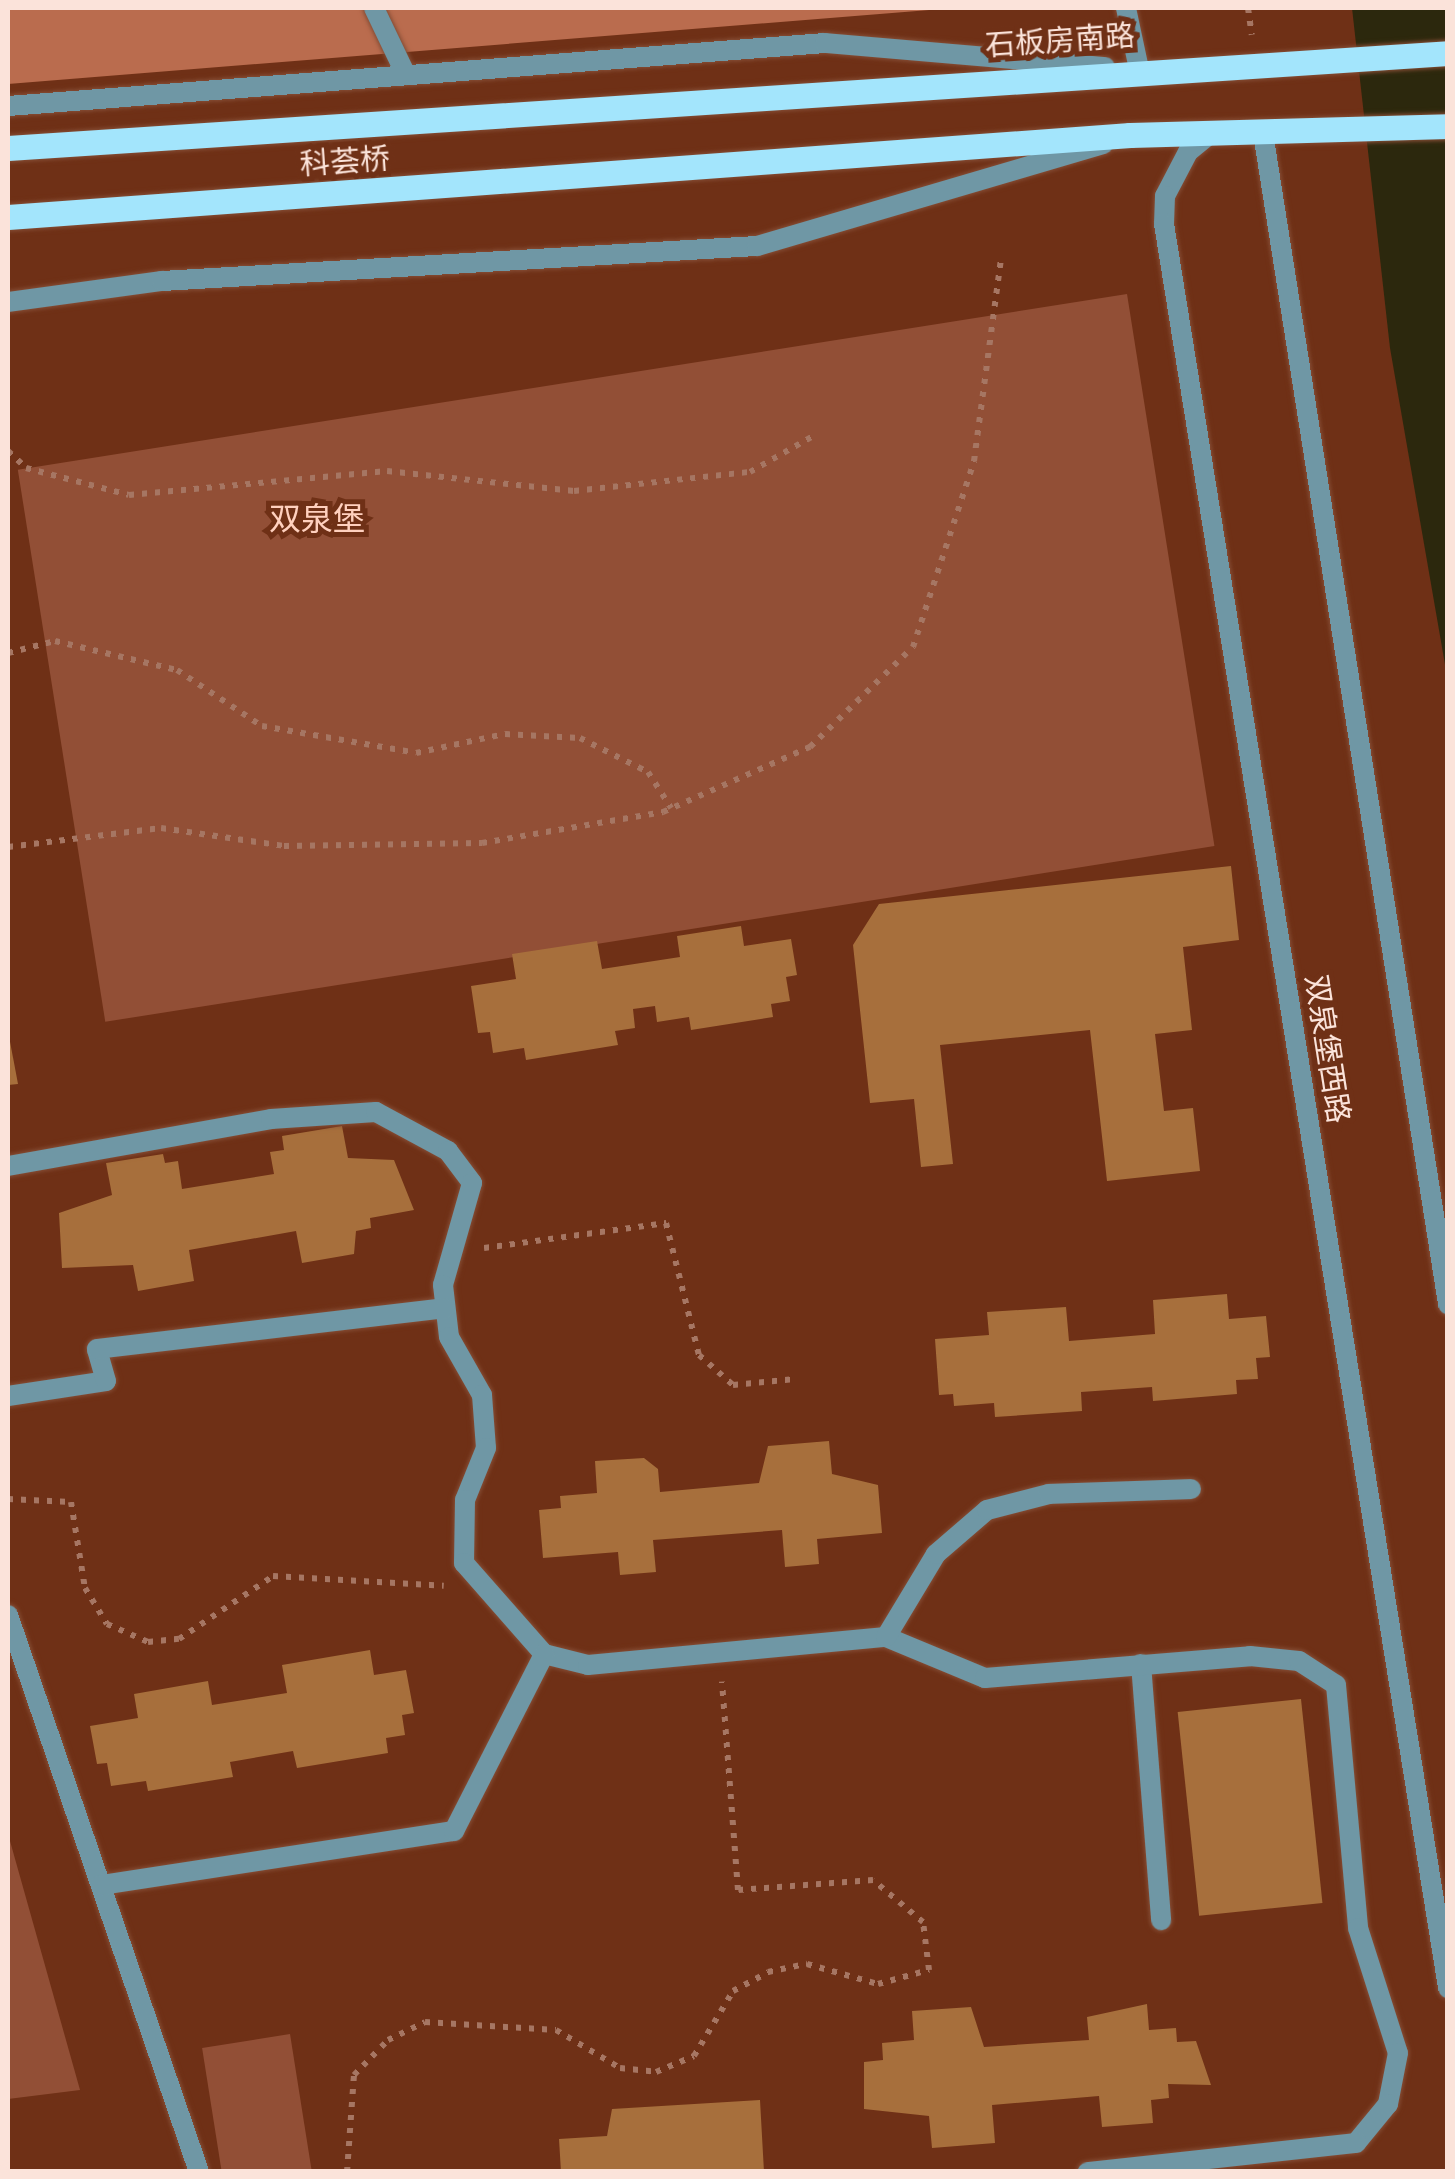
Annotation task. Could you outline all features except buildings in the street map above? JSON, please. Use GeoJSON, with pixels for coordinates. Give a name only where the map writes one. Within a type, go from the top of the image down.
{"type":"FeatureCollection","features":[{"type":"Feature","properties":{"kind":"main road","name":"石板房南路"},"geometry":{"type":"LineString","coordinates":[[676,98],[1287,60],[1448,54]]}},
{"type":"Feature","properties":{"kind":"main road","name":"科荟桥"},"geometry":{"type":"LineString","coordinates":[[8,148],[676,98]]}},
{"type":"Feature","properties":{"kind":"main road"},"geometry":{"type":"LineString","coordinates":[[1130,136],[1448,126]]}},
{"type":"Feature","properties":{"kind":"main road","name":"科荟桥"},"geometry":{"type":"LineString","coordinates":[[8,217],[688,171],[1130,136]]}},
{"type":"Feature","properties":{"kind":"street"},"geometry":{"type":"LineString","coordinates":[[374,8],[406,75]]}},
{"type":"Feature","properties":{"kind":"street"},"geometry":{"type":"LineString","coordinates":[[8,106],[824,43],[1132,69],[1126,8]]}},
{"type":"Feature","properties":{"kind":"street"},"geometry":{"type":"LineString","coordinates":[[1264,133],[1448,1304]]}},
{"type":"Feature","properties":{"kind":"street","name":"双泉堡西路"},"geometry":{"type":"LineString","coordinates":[[1210,134],[1188,152],[1165,196],[1164,224],[1448,1988]]}},
{"type":"Feature","properties":{"kind":"street"},"geometry":{"type":"LineString","coordinates":[[8,302],[162,282],[757,246],[1130,136]]}},
{"type":"Feature","properties":{"kind":"street"},"geometry":{"type":"LineString","coordinates":[[8,1166],[271,1118],[376,1112],[448,1151],[472,1183],[453,1252],[446,1308],[449,1338],[482,1395],[486,1448],[465,1500],[464,1563],[485,1592],[544,1654],[588,1664],[886,1637],[985,1678],[1250,1656],[1299,1661],[1336,1685],[1358,1928],[1398,2053],[1388,2104],[1356,2144],[1088,2172]]}},
{"type":"Feature","properties":{"kind":"street"},"geometry":{"type":"LineString","coordinates":[[8,1396],[106,1380],[97,1349],[446,1308]]}},
{"type":"Feature","properties":{"kind":"street"},"geometry":{"type":"LineString","coordinates":[[886,1637],[936,1554],[987,1510],[1050,1494],[1191,1489]]}},
{"type":"Feature","properties":{"kind":"street"},"geometry":{"type":"LineString","coordinates":[[8,1615],[199,2172]]}},
{"type":"Feature","properties":{"kind":"street"},"geometry":{"type":"LineString","coordinates":[[101,1885],[454,1831],[544,1654]]}},
{"type":"Feature","properties":{"kind":"street"},"geometry":{"type":"LineString","coordinates":[[1140,1664],[1161,1920]]}},
{"type":"Feature","properties":{"kind":"path"},"geometry":{"type":"LineString","coordinates":[[8,847],[161,828],[284,846],[482,843],[671,808],[810,747],[913,647],[974,460],[1002,259]]}},
{"type":"Feature","properties":{"kind":"path"},"geometry":{"type":"LineString","coordinates":[[8,452],[26,468],[129,495],[387,471],[574,491],[750,472],[813,436]]}},
{"type":"Feature","properties":{"kind":"path"},"geometry":{"type":"LineString","coordinates":[[8,653],[55,642],[176,670],[262,726],[416,753],[505,734],[580,738],[648,772],[671,808]]}},
{"type":"Feature","properties":{"kind":"path"},"geometry":{"type":"LineString","coordinates":[[453,1252],[666,1223],[698,1355],[733,1385],[795,1379]]}},
{"type":"Feature","properties":{"kind":"path"},"geometry":{"type":"LineString","coordinates":[[8,1499],[71,1502],[85,1588],[106,1624],[148,1642],[179,1639],[273,1576],[338,1573],[485,1592]]}},
{"type":"Feature","properties":{"kind":"path"},"geometry":{"type":"LineString","coordinates":[[346,2172],[354,2075],[388,2040],[425,2022],[556,2030],[620,2068],[656,2072],[694,2056],[733,1991],[768,1972],[807,1964],[878,1984],[929,1970],[933,1944],[923,1922],[873,1880],[738,1890],[720,1652]]}},
{"type":"Feature","properties":{"kind":"shaded area"},"geometry":{"type":"Polygon","coordinates":[[[8,8],[954,8],[8,84],[8,8]]]}},
{"type":"Feature","properties":{"kind":"shaded area"},"geometry":{"type":"Polygon","coordinates":[[[1352,8],[1447,8],[1447,676],[1390,348],[1352,8]]]}},
{"type":"Feature","properties":{"kind":"shaded area"},"geometry":{"type":"Polygon","coordinates":[[[1127,294],[1214,846],[105,1022],[18,470],[1127,294]]]}},
{"type":"Feature","properties":{"kind":"shaded area"},"geometry":{"type":"Polygon","coordinates":[[[8,1834],[80,2090],[8,2099],[8,1834]]]}},
{"type":"Feature","properties":{"kind":"shaded area"},"geometry":{"type":"Polygon","coordinates":[[[290,2034],[312,2171],[222,2172],[202,2048],[290,2034]]]}},
{"type":"Feature","properties":{"kind":"district","name":"双泉堡"},"geometry":{"type":"Point","coordinates":[317,519]}}]}
